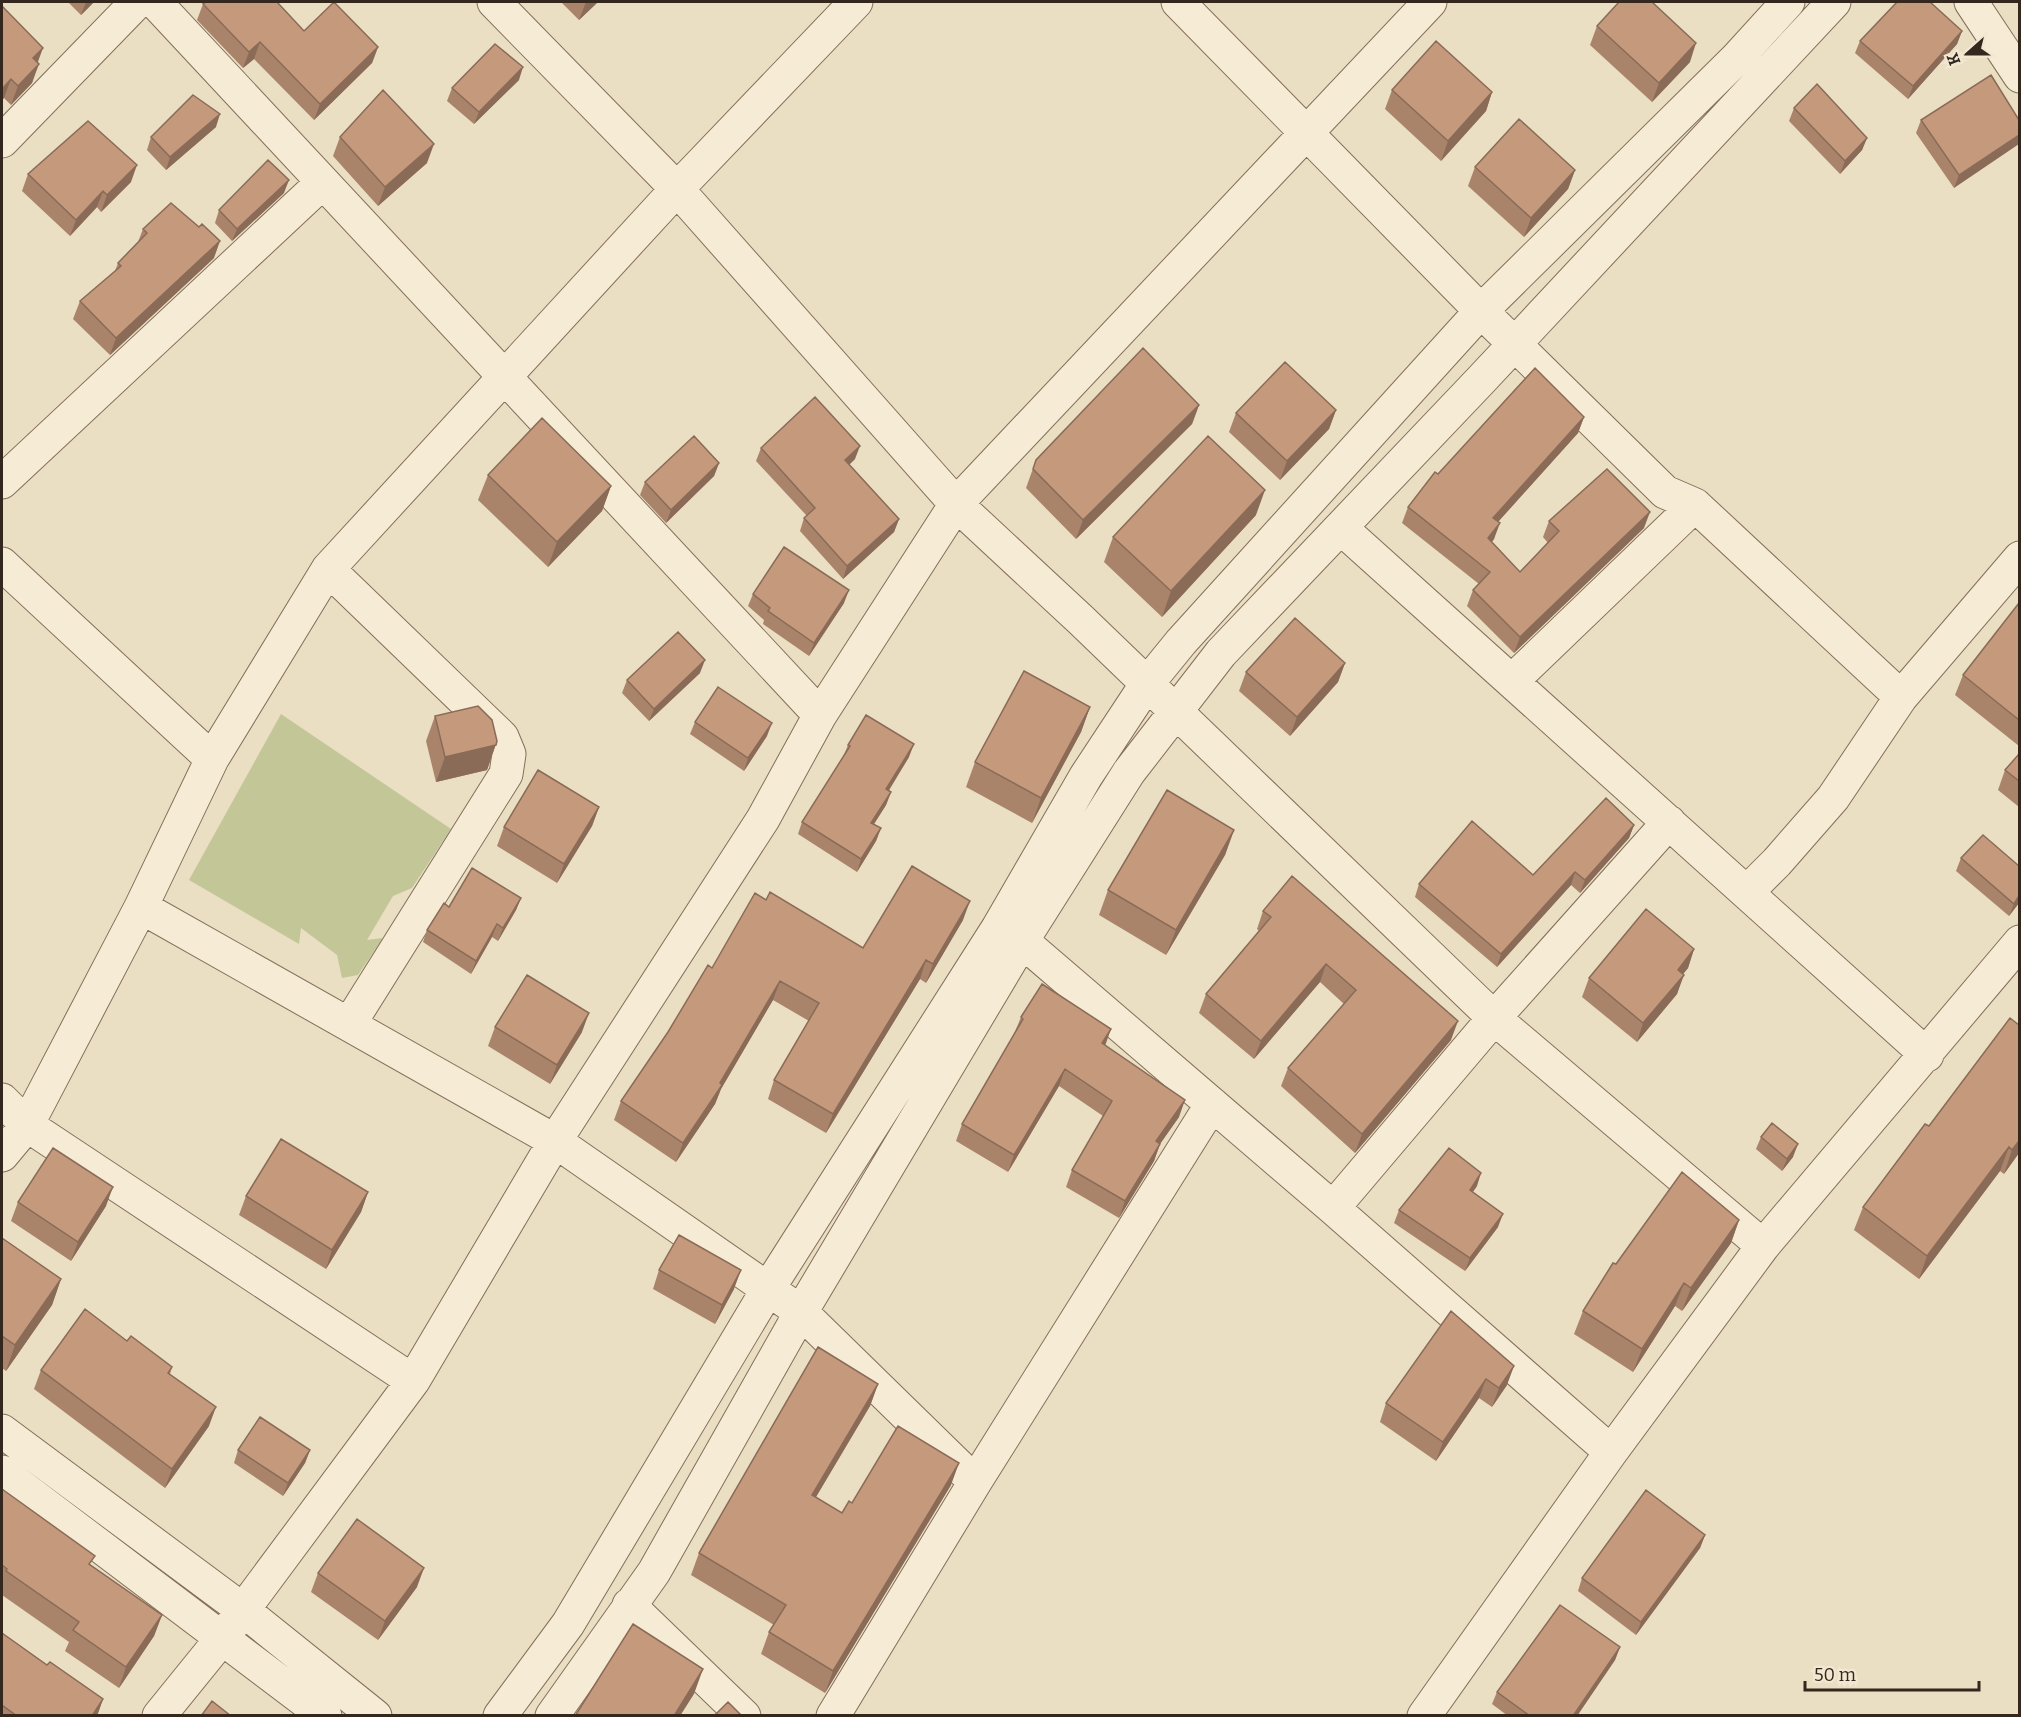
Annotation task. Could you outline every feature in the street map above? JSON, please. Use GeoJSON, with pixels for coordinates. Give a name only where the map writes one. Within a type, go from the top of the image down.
{"type":"FeatureCollection","features":[{"type":"Feature","properties":{"kind":"street"},"geometry":{"type":"LineString","coordinates":[[2,141],[137,2]]}},
{"type":"Feature","properties":{"kind":"street"},"geometry":{"type":"LineString","coordinates":[[155,2],[504,379],[820,715]]}},
{"type":"Feature","properties":{"kind":"street"},"geometry":{"type":"LineString","coordinates":[[494,2],[677,189],[956,504],[1081,620],[1494,1018],[1763,1246]]}},
{"type":"Feature","properties":{"kind":"street"},"geometry":{"type":"LineString","coordinates":[[2,1155],[27,1125],[141,907],[212,759],[328,569],[677,189],[856,2]]}},
{"type":"Feature","properties":{"kind":"street"},"geometry":{"type":"LineString","coordinates":[[1178,2],[1481,311],[1665,492],[1695,505],[1901,697]]}},
{"type":"Feature","properties":{"kind":"street"},"geometry":{"type":"LineString","coordinates":[[159,1716],[223,1637],[413,1381],[555,1141],[763,819],[820,715],[956,504],[1430,2]]}},
{"type":"Feature","properties":{"kind":"street"},"geometry":{"type":"LineString","coordinates":[[500,1716],[568,1624],[768,1289],[998,928],[1086,776],[1146,685],[1181,642],[1481,311],[1736,59],[1788,2]]}},
{"type":"Feature","properties":{"kind":"street"},"geometry":{"type":"LineString","coordinates":[[552,1716],[654,1572],[801,1312],[1022,941],[1129,772],[1221,653],[1834,2]]}},
{"type":"Feature","properties":{"kind":"street"},"geometry":{"type":"LineString","coordinates":[[1971,2],[2019,75]]}},
{"type":"Feature","properties":{"kind":"street"},"geometry":{"type":"LineString","coordinates":[[2,482],[322,183]]}},
{"type":"Feature","properties":{"kind":"street"},"geometry":{"type":"LineString","coordinates":[[1512,681],[1695,505]]}},
{"type":"Feature","properties":{"kind":"street"},"geometry":{"type":"LineString","coordinates":[[1341,528],[1927,1055]]}},
{"type":"Feature","properties":{"kind":"street"},"geometry":{"type":"LineString","coordinates":[[1747,892],[1777,862],[1833,798],[1901,697],[2019,558]]}},
{"type":"Feature","properties":{"kind":"street"},"geometry":{"type":"LineString","coordinates":[[2,564],[212,759]]}},
{"type":"Feature","properties":{"kind":"street"},"geometry":{"type":"LineString","coordinates":[[328,569],[502,737],[509,754],[506,774],[350,1023]]}},
{"type":"Feature","properties":{"kind":"street"},"geometry":{"type":"LineString","coordinates":[[1333,1208],[1494,1018],[1669,822]]}},
{"type":"Feature","properties":{"kind":"street"},"geometry":{"type":"LineString","coordinates":[[141,907],[350,1023],[555,1141],[801,1312],[975,1482]]}},
{"type":"Feature","properties":{"kind":"street"},"geometry":{"type":"LineString","coordinates":[[1022,941],[1333,1208],[1611,1452]]}},
{"type":"Feature","properties":{"kind":"street"},"geometry":{"type":"LineString","coordinates":[[1424,1716],[1611,1452],[1763,1246],[1927,1055],[2019,942]]}},
{"type":"Feature","properties":{"kind":"street"},"geometry":{"type":"LineString","coordinates":[[2,1100],[27,1125],[413,1381]]}},
{"type":"Feature","properties":{"kind":"street"},"geometry":{"type":"LineString","coordinates":[[833,1716],[975,1482],[1212,1104]]}},
{"type":"Feature","properties":{"kind":"street"},"geometry":{"type":"LineString","coordinates":[[2,1431],[243,1610],[375,1716]]}},
{"type":"Feature","properties":{"kind":"street"},"geometry":{"type":"LineString","coordinates":[[2,1472],[325,1716]]}},
{"type":"Feature","properties":{"kind":"street"},"geometry":{"type":"LineString","coordinates":[[629,1605],[744,1716]]}},
{"type":"Feature","properties":{"kind":"green space"},"geometry":{"type":"Polygon","coordinates":[[[281,714],[451,829],[412,888],[393,896],[367,940],[383,938],[358,975],[342,978],[337,955],[301,928],[299,944],[189,880],[281,714]]]}},
{"type":"Feature","properties":{"kind":"building"},"geometry":{"type":"Polygon","coordinates":[[[206,2],[277,2],[304,31],[334,2],[378,47],[320,104],[260,42],[249,52],[203,4],[206,2]]]}},
{"type":"Feature","properties":{"kind":"building"},"geometry":{"type":"Polygon","coordinates":[[[1619,2],[1652,2],[1696,43],[1659,83],[1597,26],[1619,2]]]}},
{"type":"Feature","properties":{"kind":"building"},"geometry":{"type":"Polygon","coordinates":[[[1897,2],[1930,2],[1962,31],[1913,86],[1860,41],[1897,2]]]}},
{"type":"Feature","properties":{"kind":"building"},"geometry":{"type":"Polygon","coordinates":[[[2,6],[43,48],[33,58],[39,64],[18,86],[11,79],[2,89],[2,6]]]}},
{"type":"Feature","properties":{"kind":"building"},"geometry":{"type":"Polygon","coordinates":[[[1436,41],[1492,92],[1448,141],[1392,90],[1436,41]]]}},
{"type":"Feature","properties":{"kind":"building"},"geometry":{"type":"Polygon","coordinates":[[[495,44],[523,67],[479,112],[452,88],[495,44]]]}},
{"type":"Feature","properties":{"kind":"building"},"geometry":{"type":"Polygon","coordinates":[[[1991,75],[2019,120],[2019,135],[1959,175],[1921,120],[1991,75]]]}},
{"type":"Feature","properties":{"kind":"building"},"geometry":{"type":"Polygon","coordinates":[[[1817,84],[1867,138],[1845,161],[1794,108],[1817,84]]]}},
{"type":"Feature","properties":{"kind":"building"},"geometry":{"type":"Polygon","coordinates":[[[383,90],[434,144],[385,187],[340,137],[383,90]]]}},
{"type":"Feature","properties":{"kind":"building"},"geometry":{"type":"Polygon","coordinates":[[[193,95],[220,114],[170,157],[151,137],[193,95]]]}},
{"type":"Feature","properties":{"kind":"building"},"geometry":{"type":"Polygon","coordinates":[[[1519,119],[1575,170],[1531,218],[1475,167],[1519,119]]]}},
{"type":"Feature","properties":{"kind":"building"},"geometry":{"type":"Polygon","coordinates":[[[88,121],[137,165],[107,195],[103,191],[76,220],[28,174],[88,121]]]}},
{"type":"Feature","properties":{"kind":"building"},"geometry":{"type":"Polygon","coordinates":[[[268,160],[289,180],[237,229],[219,210],[268,160]]]}},
{"type":"Feature","properties":{"kind":"building"},"geometry":{"type":"Polygon","coordinates":[[[171,203],[199,227],[202,224],[220,241],[116,338],[80,301],[121,266],[118,263],[147,233],[143,229],[171,203]]]}},
{"type":"Feature","properties":{"kind":"building"},"geometry":{"type":"Polygon","coordinates":[[[1143,348],[1199,405],[1083,520],[1033,469],[1036,460],[1143,348]]]}},
{"type":"Feature","properties":{"kind":"building"},"geometry":{"type":"Polygon","coordinates":[[[1285,362],[1336,410],[1287,461],[1236,413],[1285,362]]]}},
{"type":"Feature","properties":{"kind":"building"},"geometry":{"type":"Polygon","coordinates":[[[1535,368],[1584,417],[1493,518],[1500,523],[1488,538],[1520,572],[1559,531],[1549,521],[1607,469],[1650,512],[1520,637],[1473,590],[1490,572],[1408,507],[1435,472],[1438,474],[1535,368]]]}},
{"type":"Feature","properties":{"kind":"building"},"geometry":{"type":"Polygon","coordinates":[[[815,397],[860,446],[845,460],[899,519],[847,566],[804,518],[815,508],[761,448],[815,397]]]}},
{"type":"Feature","properties":{"kind":"building"},"geometry":{"type":"Polygon","coordinates":[[[542,418],[611,486],[557,542],[488,475],[542,418]]]}},
{"type":"Feature","properties":{"kind":"building"},"geometry":{"type":"Polygon","coordinates":[[[694,436],[719,463],[671,510],[645,482],[694,436]]]}},
{"type":"Feature","properties":{"kind":"building"},"geometry":{"type":"Polygon","coordinates":[[[1208,436],[1265,490],[1171,591],[1113,537],[1208,436]]]}},
{"type":"Feature","properties":{"kind":"building"},"geometry":{"type":"Polygon","coordinates":[[[784,547],[849,590],[814,643],[768,611],[770,608],[753,594],[784,547]]]}},
{"type":"Feature","properties":{"kind":"building"},"geometry":{"type":"Polygon","coordinates":[[[2019,603],[2019,720],[1963,675],[2019,603]]]}},
{"type":"Feature","properties":{"kind":"building"},"geometry":{"type":"Polygon","coordinates":[[[1295,618],[1345,663],[1297,717],[1246,672],[1295,618]]]}},
{"type":"Feature","properties":{"kind":"building"},"geometry":{"type":"Polygon","coordinates":[[[678,632],[705,660],[654,709],[627,680],[678,632]]]}},
{"type":"Feature","properties":{"kind":"building"},"geometry":{"type":"Polygon","coordinates":[[[1024,671],[1090,707],[1041,798],[975,762],[1024,671]]]}},
{"type":"Feature","properties":{"kind":"building"},"geometry":{"type":"Polygon","coordinates":[[[718,687],[772,723],[748,758],[695,722],[718,687]]]}},
{"type":"Feature","properties":{"kind":"building"},"geometry":{"type":"Polygon","coordinates":[[[478,706],[492,720],[496,745],[445,757],[435,716],[478,706]]]}},
{"type":"Feature","properties":{"kind":"building"},"geometry":{"type":"Polygon","coordinates":[[[866,715],[914,744],[886,789],[891,792],[871,823],[881,828],[861,859],[802,822],[850,746],[848,745],[866,715]]]}},
{"type":"Feature","properties":{"kind":"building"},"geometry":{"type":"Polygon","coordinates":[[[2019,754],[2019,781],[2005,770],[2019,754]]]}},
{"type":"Feature","properties":{"kind":"building"},"geometry":{"type":"Polygon","coordinates":[[[538,770],[599,807],[564,864],[504,827],[538,770]]]}},
{"type":"Feature","properties":{"kind":"building"},"geometry":{"type":"Polygon","coordinates":[[[1167,790],[1234,830],[1176,930],[1108,890],[1167,790]]]}},
{"type":"Feature","properties":{"kind":"building"},"geometry":{"type":"Polygon","coordinates":[[[1606,798],[1634,825],[1585,880],[1575,872],[1501,954],[1419,884],[1472,821],[1533,875],[1606,798]]]}},
{"type":"Feature","properties":{"kind":"building"},"geometry":{"type":"Polygon","coordinates":[[[1983,835],[2019,866],[2019,896],[2014,904],[1961,858],[1983,835]]]}},
{"type":"Feature","properties":{"kind":"building"},"geometry":{"type":"Polygon","coordinates":[[[912,866],[970,901],[933,964],[926,960],[833,1114],[774,1080],[819,1003],[780,981],[720,1083],[722,1085],[683,1143],[621,1101],[668,1032],[708,965],[712,968],[755,893],[766,900],[770,892],[863,948],[912,866]]]}},
{"type":"Feature","properties":{"kind":"building"},"geometry":{"type":"Polygon","coordinates":[[[472,868],[521,898],[503,928],[497,924],[476,961],[427,930],[444,903],[449,907],[472,868]]]}},
{"type":"Feature","properties":{"kind":"building"},"geometry":{"type":"Polygon","coordinates":[[[1292,876],[1458,1021],[1362,1134],[1288,1068],[1356,990],[1326,964],[1261,1041],[1206,994],[1271,917],[1263,911],[1292,876]]]}},
{"type":"Feature","properties":{"kind":"building"},"geometry":{"type":"Polygon","coordinates":[[[1646,909],[1694,949],[1678,970],[1684,975],[1643,1023],[1589,978],[1646,909]]]}},
{"type":"Feature","properties":{"kind":"building"},"geometry":{"type":"Polygon","coordinates":[[[527,975],[589,1013],[557,1065],[495,1027],[527,975]]]}},
{"type":"Feature","properties":{"kind":"building"},"geometry":{"type":"Polygon","coordinates":[[[1042,984],[1111,1029],[1102,1043],[1185,1100],[1156,1141],[1160,1144],[1125,1201],[1072,1170],[1112,1101],[1065,1069],[1014,1155],[962,1124],[1023,1019],[1021,1017],[1042,984]]]}},
{"type":"Feature","properties":{"kind":"building"},"geometry":{"type":"Polygon","coordinates":[[[2010,1018],[2019,1025],[2019,1141],[2012,1150],[2009,1147],[1927,1256],[1863,1207],[1925,1124],[1929,1126],[2010,1018]]]}},
{"type":"Feature","properties":{"kind":"building"},"geometry":{"type":"Polygon","coordinates":[[[1772,1123],[1798,1144],[1787,1159],[1761,1137],[1772,1123]]]}},
{"type":"Feature","properties":{"kind":"building"},"geometry":{"type":"Polygon","coordinates":[[[281,1139],[368,1192],[332,1250],[246,1196],[281,1139]]]}},
{"type":"Feature","properties":{"kind":"building"},"geometry":{"type":"Polygon","coordinates":[[[53,1148],[113,1187],[78,1242],[18,1202],[53,1148]]]}},
{"type":"Feature","properties":{"kind":"building"},"geometry":{"type":"Polygon","coordinates":[[[1449,1148],[1481,1173],[1470,1190],[1503,1214],[1470,1258],[1399,1210],[1449,1148]]]}},
{"type":"Feature","properties":{"kind":"building"},"geometry":{"type":"Polygon","coordinates":[[[1682,1172],[1739,1220],[1691,1288],[1684,1283],[1642,1349],[1583,1311],[1613,1263],[1616,1264],[1682,1172]]]}},
{"type":"Feature","properties":{"kind":"building"},"geometry":{"type":"Polygon","coordinates":[[[679,1235],[741,1270],[722,1305],[659,1270],[679,1235]]]}},
{"type":"Feature","properties":{"kind":"building"},"geometry":{"type":"Polygon","coordinates":[[[2,1238],[61,1279],[15,1345],[2,1336],[2,1238]]]}},
{"type":"Feature","properties":{"kind":"building"},"geometry":{"type":"Polygon","coordinates":[[[85,1309],[127,1341],[131,1336],[172,1367],[168,1373],[216,1407],[172,1469],[41,1370],[85,1309]]]}},
{"type":"Feature","properties":{"kind":"building"},"geometry":{"type":"Polygon","coordinates":[[[1451,1311],[1514,1366],[1499,1388],[1486,1379],[1443,1442],[1386,1403],[1451,1311]]]}},
{"type":"Feature","properties":{"kind":"building"},"geometry":{"type":"Polygon","coordinates":[[[818,1347],[878,1384],[812,1495],[842,1513],[849,1501],[852,1503],[898,1426],[959,1463],[833,1671],[769,1632],[786,1605],[699,1553],[818,1347]]]}},
{"type":"Feature","properties":{"kind":"building"},"geometry":{"type":"Polygon","coordinates":[[[260,1417],[310,1450],[288,1483],[238,1450],[260,1417]]]}},
{"type":"Feature","properties":{"kind":"building"},"geometry":{"type":"Polygon","coordinates":[[[2,1489],[95,1556],[89,1564],[162,1615],[126,1667],[73,1630],[79,1622],[6,1571],[7,1569],[2,1565],[2,1489]]]}},
{"type":"Feature","properties":{"kind":"building"},"geometry":{"type":"Polygon","coordinates":[[[1646,1490],[1705,1535],[1641,1622],[1582,1578],[1646,1490]]]}},
{"type":"Feature","properties":{"kind":"building"},"geometry":{"type":"Polygon","coordinates":[[[357,1519],[424,1568],[385,1621],[318,1573],[357,1519]]]}},
{"type":"Feature","properties":{"kind":"building"},"geometry":{"type":"Polygon","coordinates":[[[1560,1605],[1620,1647],[1573,1716],[1530,1716],[1497,1692],[1560,1605]]]}},
{"type":"Feature","properties":{"kind":"building"},"geometry":{"type":"Polygon","coordinates":[[[633,1624],[703,1669],[674,1716],[575,1716],[633,1624]]]}},
{"type":"Feature","properties":{"kind":"building"},"geometry":{"type":"Polygon","coordinates":[[[2,1633],[47,1665],[50,1662],[103,1699],[92,1716],[17,1716],[2,1705],[2,1633]]]}},
{"type":"Feature","properties":{"kind":"building"},"geometry":{"type":"Polygon","coordinates":[[[212,1701],[231,1716],[201,1716],[212,1701]]]}},
{"type":"Feature","properties":{"kind":"building"},"geometry":{"type":"Polygon","coordinates":[[[728,1702],[742,1716],[714,1716],[728,1702]]]}}]}
